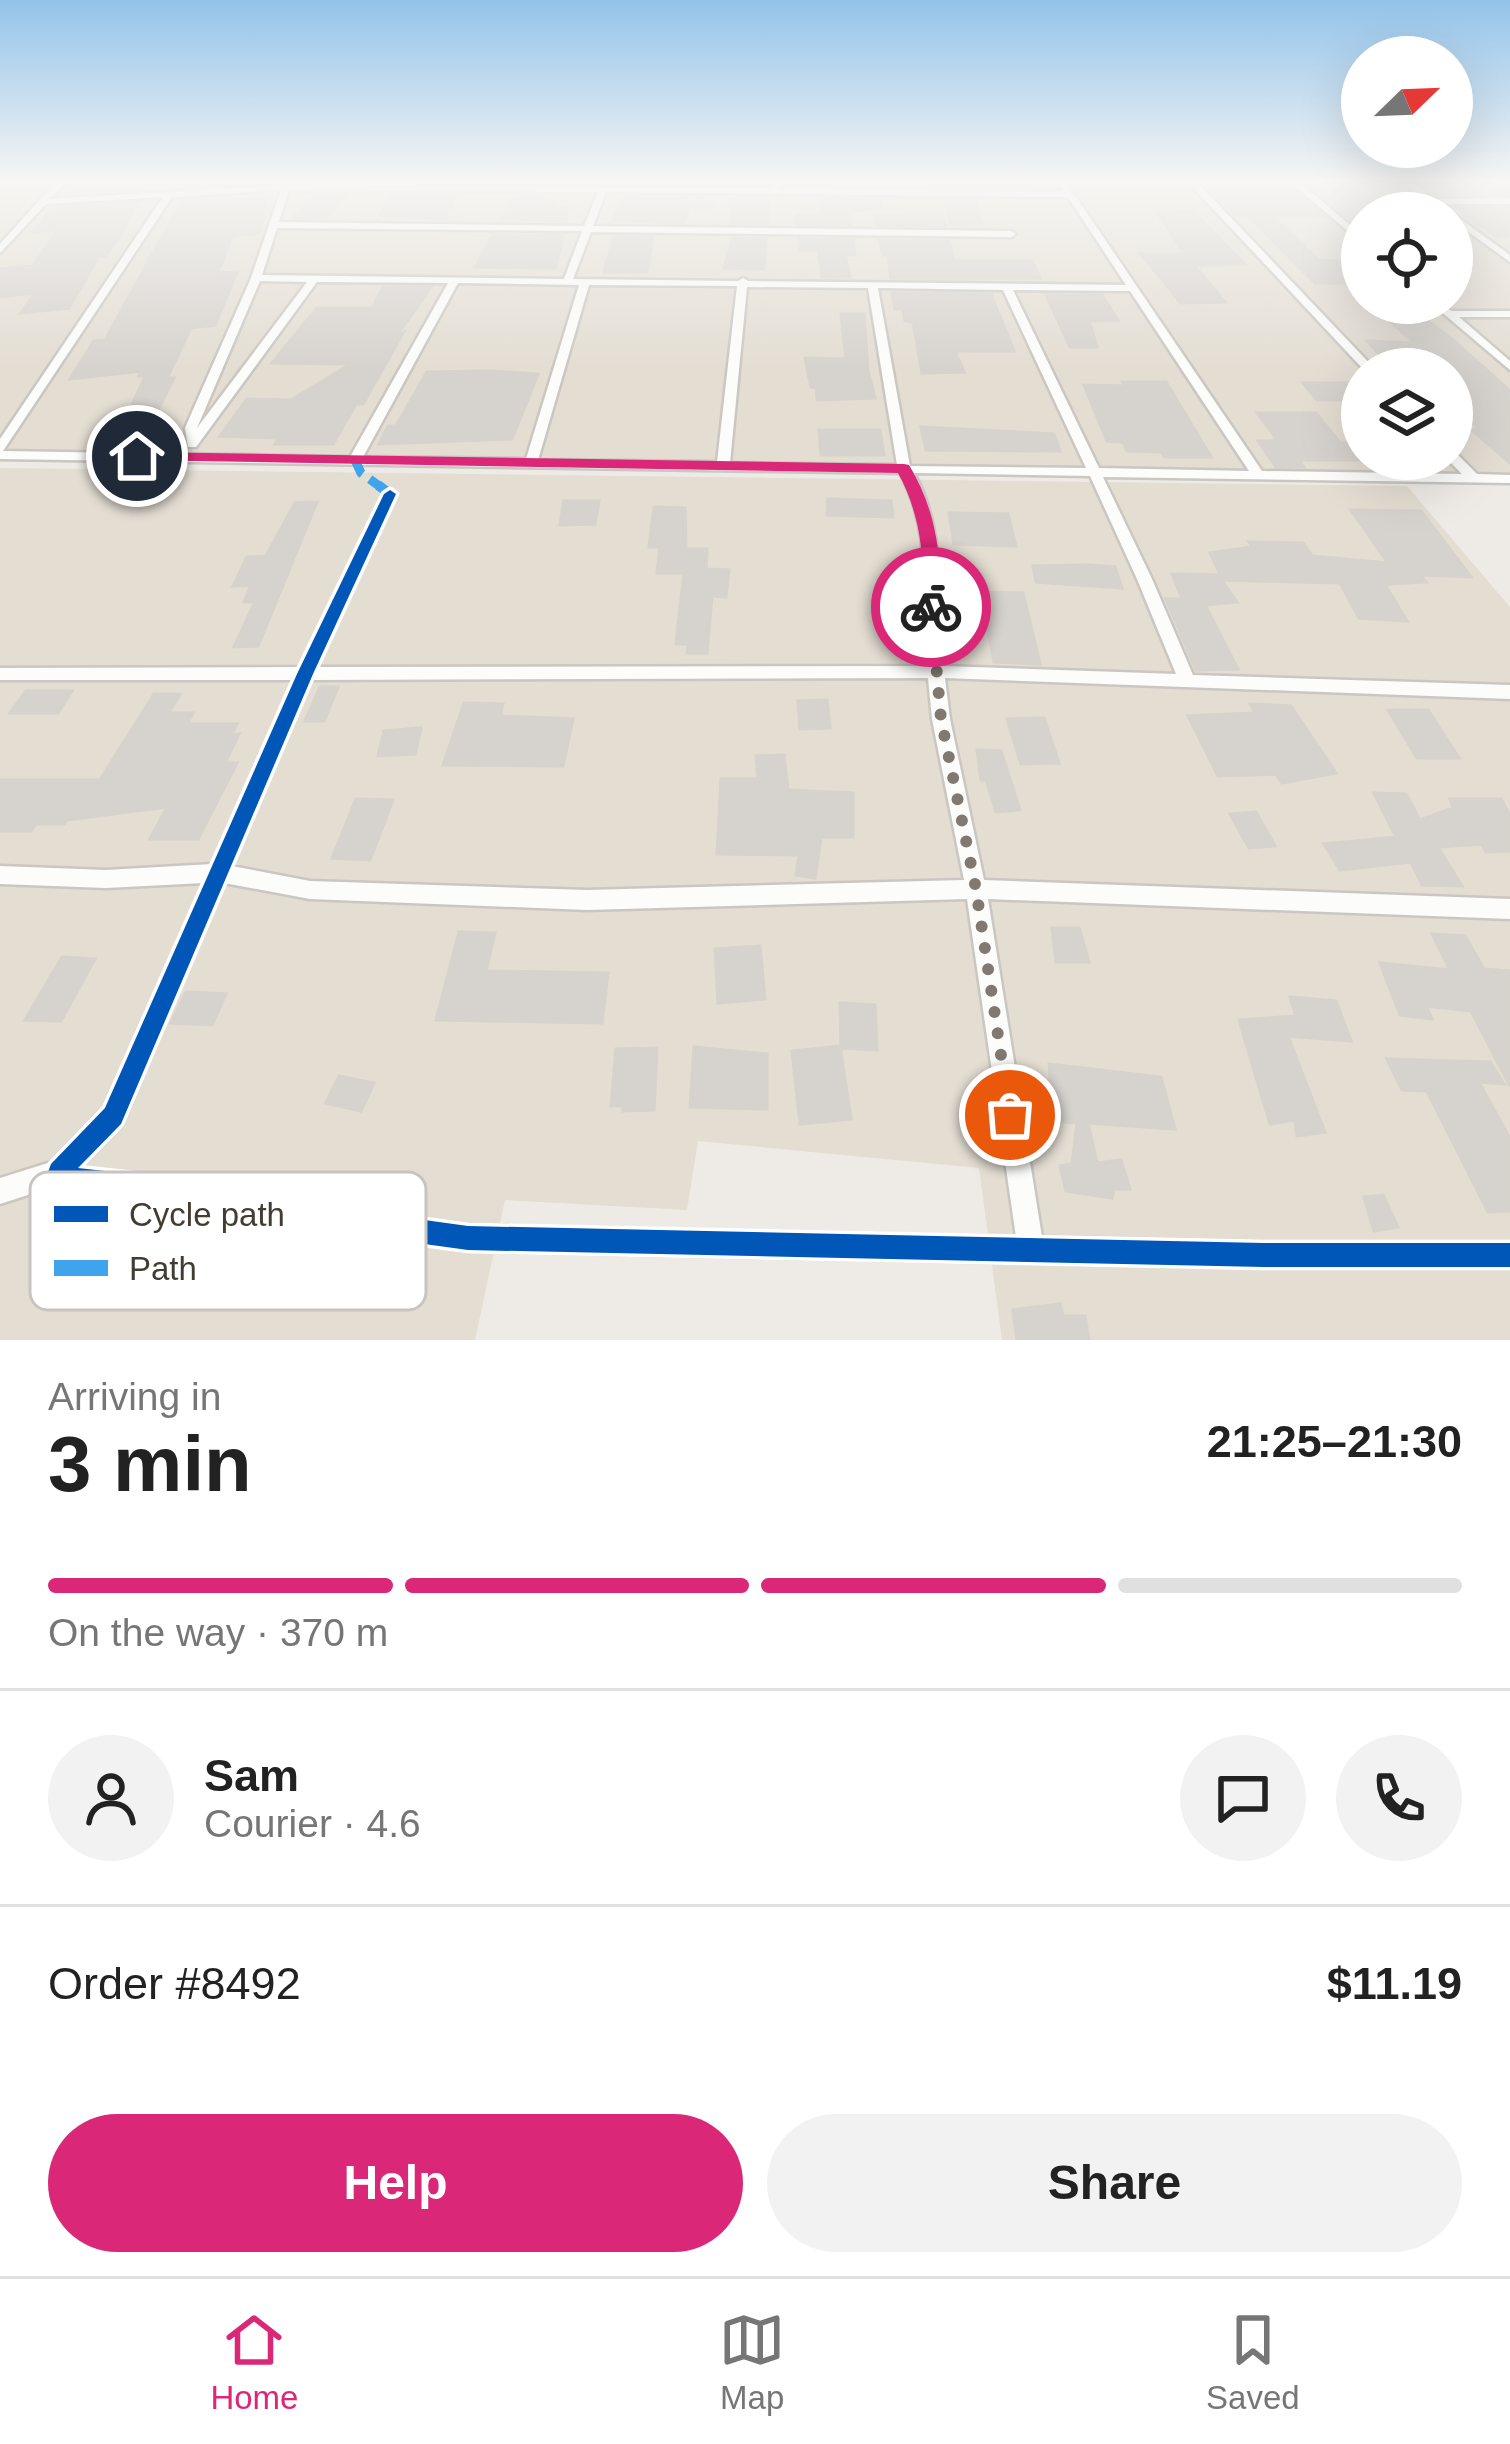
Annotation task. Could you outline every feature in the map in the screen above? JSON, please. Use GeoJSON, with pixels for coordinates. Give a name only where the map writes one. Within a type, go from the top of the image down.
{"type":"FeatureCollection","features":[{"type":"Feature","properties":{"kind":"street"},"geometry":{"type":"LineString","coordinates":[[0,452],[136,245]]}},
{"type":"Feature","properties":{"kind":"street"},"geometry":{"type":"LineString","coordinates":[[187,450],[191,428],[267,245]]}},
{"type":"Feature","properties":{"kind":"street"},"geometry":{"type":"LineString","coordinates":[[568,280],[581,245]]}},
{"type":"Feature","properties":{"kind":"street"},"geometry":{"type":"LineString","coordinates":[[1103,245],[1257,473]]}},
{"type":"Feature","properties":{"kind":"street"},"geometry":{"type":"LineString","coordinates":[[1251,245],[1349,348]]}},
{"type":"Feature","properties":{"kind":"street"},"geometry":{"type":"LineString","coordinates":[[256,278],[1132,288]]}},
{"type":"Feature","properties":{"kind":"street"},"geometry":{"type":"LineString","coordinates":[[187,450],[314,279]]}},
{"type":"Feature","properties":{"kind":"street"},"geometry":{"type":"LineString","coordinates":[[356,460],[455,279]]}},
{"type":"Feature","properties":{"kind":"street"},"geometry":{"type":"LineString","coordinates":[[531,463],[585,280]]}},
{"type":"Feature","properties":{"kind":"street"},"geometry":{"type":"LineString","coordinates":[[723,466],[743,281]]}},
{"type":"Feature","properties":{"kind":"street"},"geometry":{"type":"LineString","coordinates":[[872,284],[904,468],[919,496],[933,562],[930,626],[941,719],[976,889],[1031,1250]]}},
{"type":"Feature","properties":{"kind":"street"},"geometry":{"type":"LineString","coordinates":[[1006,286],[1090,471],[1153,593],[1186,678],[1182,680]]}},
{"type":"Feature","properties":{"kind":"street"},"geometry":{"type":"LineString","coordinates":[[1473,314],[1510,314]]}},
{"type":"Feature","properties":{"kind":"street"},"geometry":{"type":"LineString","coordinates":[[1460,324],[1510,367]]}},
{"type":"Feature","properties":{"kind":"street"},"geometry":{"type":"LineString","coordinates":[[0,452],[187,450],[356,460],[1341,475]]}},
{"type":"Feature","properties":{"kind":"street"},"geometry":{"type":"LineString","coordinates":[[1473,478],[1510,479]]}},
{"type":"Feature","properties":{"kind":"street"},"geometry":{"type":"LineString","coordinates":[[59,1172],[113,1116],[305,674],[391,494]]}},
{"type":"Feature","properties":{"kind":"street"},"geometry":{"type":"LineString","coordinates":[[0,674],[938,672],[1510,692]]}},
{"type":"Feature","properties":{"kind":"street"},"geometry":{"type":"LineString","coordinates":[[0,875],[106,879],[220,873],[310,890],[586,899],[976,889],[1510,909]]}},
{"type":"Feature","properties":{"kind":"street"},"geometry":{"type":"LineString","coordinates":[[0,1191],[30,1181]]}},
{"type":"Feature","properties":{"kind":"street"},"geometry":{"type":"LineString","coordinates":[[426,1232],[467,1238],[1031,1250],[1510,1255]]}},
{"type":"Feature","properties":{"kind":"shaded area"},"geometry":{"type":"Polygon","coordinates":[[[0,245],[1341,245],[1341,324],[1473,324],[1473,245],[1510,245],[1510,474],[1473,473],[1473,348],[1341,348],[1341,472],[0,452],[0,245]]]}},
{"type":"Feature","properties":{"kind":"shaded area"},"geometry":{"type":"Polygon","coordinates":[[[0,468],[1407,486],[1510,607],[1510,1340],[1002,1340],[979,1168],[698,1141],[687,1210],[505,1200],[475,1340],[0,1340],[0,468]]]}},
{"type":"Feature","properties":{"kind":"building"},"geometry":{"type":"Polygon","coordinates":[[[48,245],[114,245],[105,256],[99,256],[69,308],[21,313],[35,293],[0,297],[0,269],[33,266],[48,245]]]}},
{"type":"Feature","properties":{"kind":"building"},"geometry":{"type":"Polygon","coordinates":[[[158,245],[229,245],[218,273],[237,272],[215,325],[191,328],[167,378],[174,378],[146,433],[117,436],[146,375],[139,376],[141,371],[70,379],[94,341],[105,340],[158,245]]]}},
{"type":"Feature","properties":{"kind":"building"},"geometry":{"type":"Polygon","coordinates":[[[488,245],[561,245],[555,268],[475,267],[488,245]]]}},
{"type":"Feature","properties":{"kind":"building"},"geometry":{"type":"Polygon","coordinates":[[[612,245],[652,245],[647,272],[604,272],[612,245]]]}},
{"type":"Feature","properties":{"kind":"building"},"geometry":{"type":"Polygon","coordinates":[[[731,245],[766,245],[764,269],[724,268],[731,245]]]}},
{"type":"Feature","properties":{"kind":"building"},"geometry":{"type":"Polygon","coordinates":[[[800,245],[854,245],[855,255],[845,255],[850,277],[822,277],[818,250],[800,250],[800,245]]]}},
{"type":"Feature","properties":{"kind":"building"},"geometry":{"type":"Polygon","coordinates":[[[880,245],[950,245],[954,261],[1032,261],[1040,278],[891,278],[888,255],[883,255],[880,245]]]}},
{"type":"Feature","properties":{"kind":"building"},"geometry":{"type":"Polygon","coordinates":[[[1178,245],[1226,245],[1245,264],[1194,265],[1225,302],[1181,303],[1141,254],[1184,254],[1189,260],[1178,245]]]}},
{"type":"Feature","properties":{"kind":"building"},"geometry":{"type":"Polygon","coordinates":[[[1277,245],[1302,245],[1319,260],[1341,261],[1341,283],[1315,283],[1277,245]]]}},
{"type":"Feature","properties":{"kind":"building"},"geometry":{"type":"Polygon","coordinates":[[[383,287],[431,287],[396,337],[403,333],[363,404],[356,404],[333,444],[275,444],[279,438],[220,436],[247,399],[291,400],[351,364],[272,363],[317,308],[372,308],[383,287]]]}},
{"type":"Feature","properties":{"kind":"building"},"geometry":{"type":"Polygon","coordinates":[[[892,293],[991,294],[1014,351],[955,351],[964,372],[922,373],[913,322],[905,321],[903,309],[895,309],[892,293]]]}},
{"type":"Feature","properties":{"kind":"building"},"geometry":{"type":"Polygon","coordinates":[[[1046,295],[1102,295],[1118,320],[1089,321],[1097,347],[1070,347],[1046,295]]]}},
{"type":"Feature","properties":{"kind":"building"},"geometry":{"type":"Polygon","coordinates":[[[841,314],[864,314],[875,398],[817,400],[816,387],[811,387],[805,358],[846,359],[841,314]]]}},
{"type":"Feature","properties":{"kind":"building"},"geometry":{"type":"Polygon","coordinates":[[[1393,324],[1432,324],[1462,348],[1374,348],[1367,341],[1414,343],[1393,324]]]}},
{"type":"Feature","properties":{"kind":"building"},"geometry":{"type":"Polygon","coordinates":[[[1473,358],[1510,391],[1510,463],[1473,431],[1479,429],[1473,423],[1473,358]]]}},
{"type":"Feature","properties":{"kind":"building"},"geometry":{"type":"Polygon","coordinates":[[[427,372],[538,374],[512,439],[379,444],[388,426],[396,426],[427,372]]]}},
{"type":"Feature","properties":{"kind":"building"},"geometry":{"type":"Polygon","coordinates":[[[1123,382],[1166,382],[1211,457],[1165,457],[1162,452],[1127,451],[1123,442],[1107,441],[1084,385],[1125,386],[1123,382]]]}},
{"type":"Feature","properties":{"kind":"building"},"geometry":{"type":"Polygon","coordinates":[[[1303,383],[1341,383],[1341,400],[1317,400],[1303,383]]]}},
{"type":"Feature","properties":{"kind":"building"},"geometry":{"type":"Polygon","coordinates":[[[1257,413],[1316,413],[1341,443],[1341,460],[1299,460],[1304,467],[1276,467],[1258,441],[1278,441],[1257,413]]]}},
{"type":"Feature","properties":{"kind":"building"},"geometry":{"type":"Polygon","coordinates":[[[921,427],[1054,434],[1060,451],[926,450],[921,427]]]}},
{"type":"Feature","properties":{"kind":"building"},"geometry":{"type":"Polygon","coordinates":[[[819,430],[880,430],[884,455],[821,455],[819,430]]]}},
{"type":"Feature","properties":{"kind":"building"},"geometry":{"type":"Polygon","coordinates":[[[828,499],[891,501],[893,517],[827,515],[828,499]]]}},
{"type":"Feature","properties":{"kind":"building"},"geometry":{"type":"Polygon","coordinates":[[[564,501],[599,501],[595,524],[560,525],[564,501]]]}},
{"type":"Feature","properties":{"kind":"building"},"geometry":{"type":"Polygon","coordinates":[[[317,502],[258,646],[234,647],[255,602],[244,602],[251,585],[233,586],[247,557],[266,556],[295,503],[317,502]]]}},
{"type":"Feature","properties":{"kind":"building"},"geometry":{"type":"Polygon","coordinates":[[[654,507],[685,508],[686,549],[707,549],[706,569],[729,570],[726,597],[712,596],[707,653],[687,653],[688,644],[676,644],[684,573],[657,573],[660,547],[649,547],[654,507]]]}},
{"type":"Feature","properties":{"kind":"building"},"geometry":{"type":"Polygon","coordinates":[[[1351,510],[1421,511],[1471,577],[1420,575],[1426,582],[1390,584],[1386,586],[1407,621],[1359,618],[1340,583],[1223,580],[1210,553],[1252,547],[1249,542],[1303,543],[1312,556],[1388,563],[1351,510]]]}},
{"type":"Feature","properties":{"kind":"building"},"geometry":{"type":"Polygon","coordinates":[[[949,513],[1008,514],[1016,546],[954,544],[949,513]]]}},
{"type":"Feature","properties":{"kind":"building"},"geometry":{"type":"Polygon","coordinates":[[[1033,566],[1115,567],[1122,588],[1036,582],[1033,566]]]}},
{"type":"Feature","properties":{"kind":"building"},"geometry":{"type":"Polygon","coordinates":[[[1172,574],[1218,575],[1237,602],[1205,605],[1238,669],[1196,670],[1166,599],[1182,599],[1172,574]]]}},
{"type":"Feature","properties":{"kind":"building"},"geometry":{"type":"Polygon","coordinates":[[[980,592],[1023,593],[1040,664],[994,662],[980,592]]]}},
{"type":"Feature","properties":{"kind":"building"},"geometry":{"type":"Polygon","coordinates":[[[320,687],[338,687],[324,721],[305,721],[320,687]]]}},
{"type":"Feature","properties":{"kind":"building"},"geometry":{"type":"Polygon","coordinates":[[[26,691],[72,691],[58,713],[10,713],[26,691]]]}},
{"type":"Feature","properties":{"kind":"building"},"geometry":{"type":"Polygon","coordinates":[[[154,694],[180,694],[169,713],[193,713],[187,724],[237,724],[231,735],[239,734],[225,763],[237,763],[198,839],[150,839],[167,807],[64,824],[36,824],[31,831],[0,831],[0,780],[100,780],[154,694]]]}},
{"type":"Feature","properties":{"kind":"building"},"geometry":{"type":"Polygon","coordinates":[[[827,700],[830,728],[800,729],[798,701],[827,700]]]}},
{"type":"Feature","properties":{"kind":"building"},"geometry":{"type":"Polygon","coordinates":[[[464,703],[503,704],[500,716],[573,719],[563,766],[443,765],[464,703]]]}},
{"type":"Feature","properties":{"kind":"building"},"geometry":{"type":"Polygon","coordinates":[[[1250,704],[1291,706],[1336,773],[1282,783],[1276,774],[1218,776],[1188,716],[1255,713],[1250,704]]]}},
{"type":"Feature","properties":{"kind":"building"},"geometry":{"type":"Polygon","coordinates":[[[1388,710],[1428,710],[1459,758],[1417,758],[1388,710]]]}},
{"type":"Feature","properties":{"kind":"building"},"geometry":{"type":"Polygon","coordinates":[[[1044,718],[1059,763],[1021,764],[1007,719],[1044,718]]]}},
{"type":"Feature","properties":{"kind":"building"},"geometry":{"type":"Polygon","coordinates":[[[421,728],[415,754],[378,756],[384,731],[421,728]]]}},
{"type":"Feature","properties":{"kind":"building"},"geometry":{"type":"Polygon","coordinates":[[[977,750],[1001,751],[1020,810],[996,812],[986,780],[981,780],[977,750]]]}},
{"type":"Feature","properties":{"kind":"building"},"geometry":{"type":"Polygon","coordinates":[[[784,755],[788,790],[853,793],[853,837],[821,837],[815,878],[796,875],[799,855],[717,854],[721,779],[758,779],[756,756],[784,755]]]}},
{"type":"Feature","properties":{"kind":"building"},"geometry":{"type":"Polygon","coordinates":[[[1374,793],[1406,794],[1420,820],[1453,808],[1450,799],[1501,799],[1510,815],[1510,851],[1486,852],[1482,844],[1438,847],[1462,886],[1422,885],[1411,862],[1340,870],[1324,844],[1396,837],[1374,793]]]}},
{"type":"Feature","properties":{"kind":"building"},"geometry":{"type":"Polygon","coordinates":[[[356,799],[393,800],[370,860],[332,858],[356,799]]]}},
{"type":"Feature","properties":{"kind":"building"},"geometry":{"type":"Polygon","coordinates":[[[1256,812],[1275,846],[1249,848],[1230,814],[1256,812]]]}},
{"type":"Feature","properties":{"kind":"building"},"geometry":{"type":"Polygon","coordinates":[[[1052,928],[1079,928],[1089,962],[1056,962],[1052,928]]]}},
{"type":"Feature","properties":{"kind":"building"},"geometry":{"type":"Polygon","coordinates":[[[459,932],[495,933],[486,971],[608,973],[602,1023],[436,1020],[459,932]]]}},
{"type":"Feature","properties":{"kind":"building"},"geometry":{"type":"Polygon","coordinates":[[[1432,934],[1465,936],[1484,969],[1510,971],[1510,1086],[1471,1011],[1426,1006],[1432,1019],[1400,1015],[1380,963],[1450,970],[1432,934]]]}},
{"type":"Feature","properties":{"kind":"building"},"geometry":{"type":"Polygon","coordinates":[[[760,946],[765,999],[718,1003],[715,949],[760,946]]]}},
{"type":"Feature","properties":{"kind":"building"},"geometry":{"type":"Polygon","coordinates":[[[62,957],[95,959],[61,1021],[25,1020],[62,957]]]}},
{"type":"Feature","properties":{"kind":"building"},"geometry":{"type":"Polygon","coordinates":[[[186,992],[226,994],[212,1025],[171,1023],[186,992]]]}},
{"type":"Feature","properties":{"kind":"building"},"geometry":{"type":"Polygon","coordinates":[[[1290,997],[1336,1001],[1351,1041],[1288,1036],[1325,1132],[1297,1136],[1295,1120],[1270,1124],[1239,1020],[1296,1016],[1290,997]]]}},
{"type":"Feature","properties":{"kind":"building"},"geometry":{"type":"Polygon","coordinates":[[[840,1003],[875,1005],[877,1050],[841,1048],[840,1003]]]}},
{"type":"Feature","properties":{"kind":"building"},"geometry":{"type":"Polygon","coordinates":[[[840,1046],[851,1119],[800,1124],[792,1051],[840,1046]]]}},
{"type":"Feature","properties":{"kind":"building"},"geometry":{"type":"Polygon","coordinates":[[[694,1047],[767,1054],[767,1109],[690,1107],[694,1047]]]}},
{"type":"Feature","properties":{"kind":"building"},"geometry":{"type":"Polygon","coordinates":[[[657,1048],[654,1110],[623,1111],[623,1106],[611,1106],[616,1049],[657,1048]]]}},
{"type":"Feature","properties":{"kind":"building"},"geometry":{"type":"Polygon","coordinates":[[[1387,1059],[1490,1062],[1504,1084],[1479,1082],[1510,1139],[1510,1211],[1488,1212],[1427,1091],[1402,1090],[1387,1059]]]}},
{"type":"Feature","properties":{"kind":"building"},"geometry":{"type":"Polygon","coordinates":[[[1049,1064],[1161,1077],[1175,1129],[1088,1123],[1097,1163],[1121,1160],[1130,1189],[1114,1189],[1112,1198],[1066,1191],[1060,1166],[1072,1164],[1077,1123],[1053,1121],[1049,1064]]]}},
{"type":"Feature","properties":{"kind":"building"},"geometry":{"type":"Polygon","coordinates":[[[339,1076],[374,1083],[361,1111],[326,1103],[339,1076]]]}},
{"type":"Feature","properties":{"kind":"building"},"geometry":{"type":"Polygon","coordinates":[[[1383,1195],[1398,1227],[1374,1231],[1364,1197],[1383,1195]]]}},
{"type":"Feature","properties":{"kind":"building"},"geometry":{"type":"Polygon","coordinates":[[[1060,1304],[1063,1316],[1085,1316],[1089,1340],[1017,1340],[1013,1310],[1060,1304]]]}},
{"type":"Feature","properties":{"kind":"marked path"},"geometry":{"type":"LineString","coordinates":[[355,460],[361,473],[390,494]]}},
{"type":"Feature","properties":{"kind":"cycle path"},"geometry":{"type":"LineString","coordinates":[[59,1172],[113,1116],[305,674],[390,494]]}},
{"type":"Feature","properties":{"kind":"cycle path"},"geometry":{"type":"LineString","coordinates":[[426,1232],[468,1238],[1264,1255],[1510,1255]]}},
{"type":"Feature","properties":{"kind":"way so far"},"geometry":{"type":"LineString","coordinates":[[931,607],[941,719],[976,889],[1010,1115]]}},
{"type":"Feature","properties":{"kind":"route"},"geometry":{"type":"LineString","coordinates":[[137,456],[904,468],[919,496],[933,562],[931,607]]}}]}
